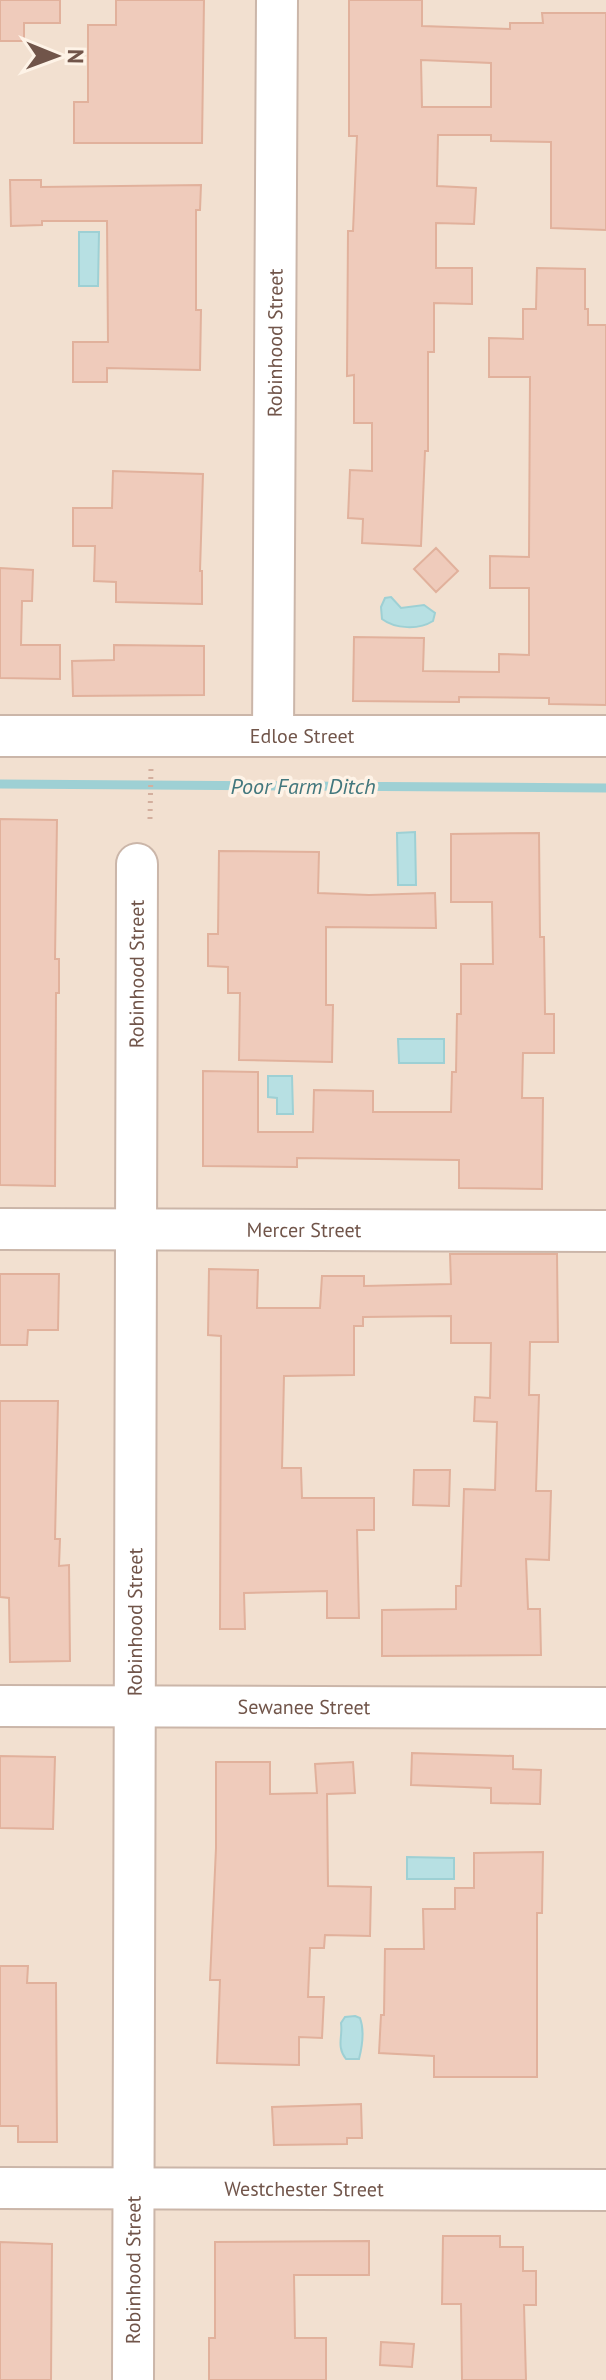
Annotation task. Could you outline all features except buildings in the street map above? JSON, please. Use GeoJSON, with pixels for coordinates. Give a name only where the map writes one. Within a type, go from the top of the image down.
{"type":"FeatureCollection","features":[{"type":"Feature","properties":{"kind":"street","name":"Robinhood Street"},"geometry":{"type":"LineString","coordinates":[[273,735],[277,0]]}},
{"type":"Feature","properties":{"kind":"street","name":"Edloe Street"},"geometry":{"type":"LineString","coordinates":[[0,736],[606,736]]}},
{"type":"Feature","properties":{"kind":"street","name":"Robinhood Street"},"geometry":{"type":"LineString","coordinates":[[133,2380],[137,864]]}},
{"type":"Feature","properties":{"kind":"street","name":"Mercer Street"},"geometry":{"type":"LineString","coordinates":[[0,1229],[606,1231]]}},
{"type":"Feature","properties":{"kind":"street","name":"Sewanee Street"},"geometry":{"type":"LineString","coordinates":[[0,1706],[606,1708]]}},
{"type":"Feature","properties":{"kind":"street","name":"Westchester Street"},"geometry":{"type":"LineString","coordinates":[[0,2188],[606,2190]]}},
{"type":"Feature","properties":{"kind":"path"},"geometry":{"type":"LineString","coordinates":[[150,819],[151,768]]}},
{"type":"Feature","properties":{"kind":"shaded area"},"geometry":{"type":"Polygon","coordinates":[[[0,0],[606,0],[606,2380],[0,2380],[0,0]]]}},
{"type":"Feature","properties":{"kind":"water"},"geometry":{"type":"Polygon","coordinates":[[[79,232],[99,232],[98,286],[79,286],[79,232]]]}},
{"type":"Feature","properties":{"kind":"water"},"geometry":{"type":"Polygon","coordinates":[[[391,597],[401,608],[424,605],[435,613],[433,621],[414,627],[387,622],[382,619],[381,607],[385,598],[391,597]]]}},
{"type":"Feature","properties":{"kind":"water"},"geometry":{"type":"Polygon","coordinates":[[[415,832],[416,885],[398,885],[397,833],[415,832]]]}},
{"type":"Feature","properties":{"kind":"water"},"geometry":{"type":"Polygon","coordinates":[[[398,1039],[444,1039],[444,1063],[399,1063],[398,1039]]]}},
{"type":"Feature","properties":{"kind":"water"},"geometry":{"type":"Polygon","coordinates":[[[268,1076],[292,1076],[293,1114],[277,1114],[277,1098],[268,1097],[268,1076]]]}},
{"type":"Feature","properties":{"kind":"water"},"geometry":{"type":"Polygon","coordinates":[[[407,1857],[454,1858],[454,1879],[407,1879],[407,1857]]]}},
{"type":"Feature","properties":{"kind":"water"},"geometry":{"type":"Polygon","coordinates":[[[345,2017],[360,2018],[362,2028],[359,2059],[346,2059],[341,2046],[341,2023],[345,2017]]]}},
{"type":"Feature","properties":{"kind":"waterway","name":"Poor Farm Ditch"},"geometry":{"type":"LineString","coordinates":[[0,784],[606,788]]}}]}
